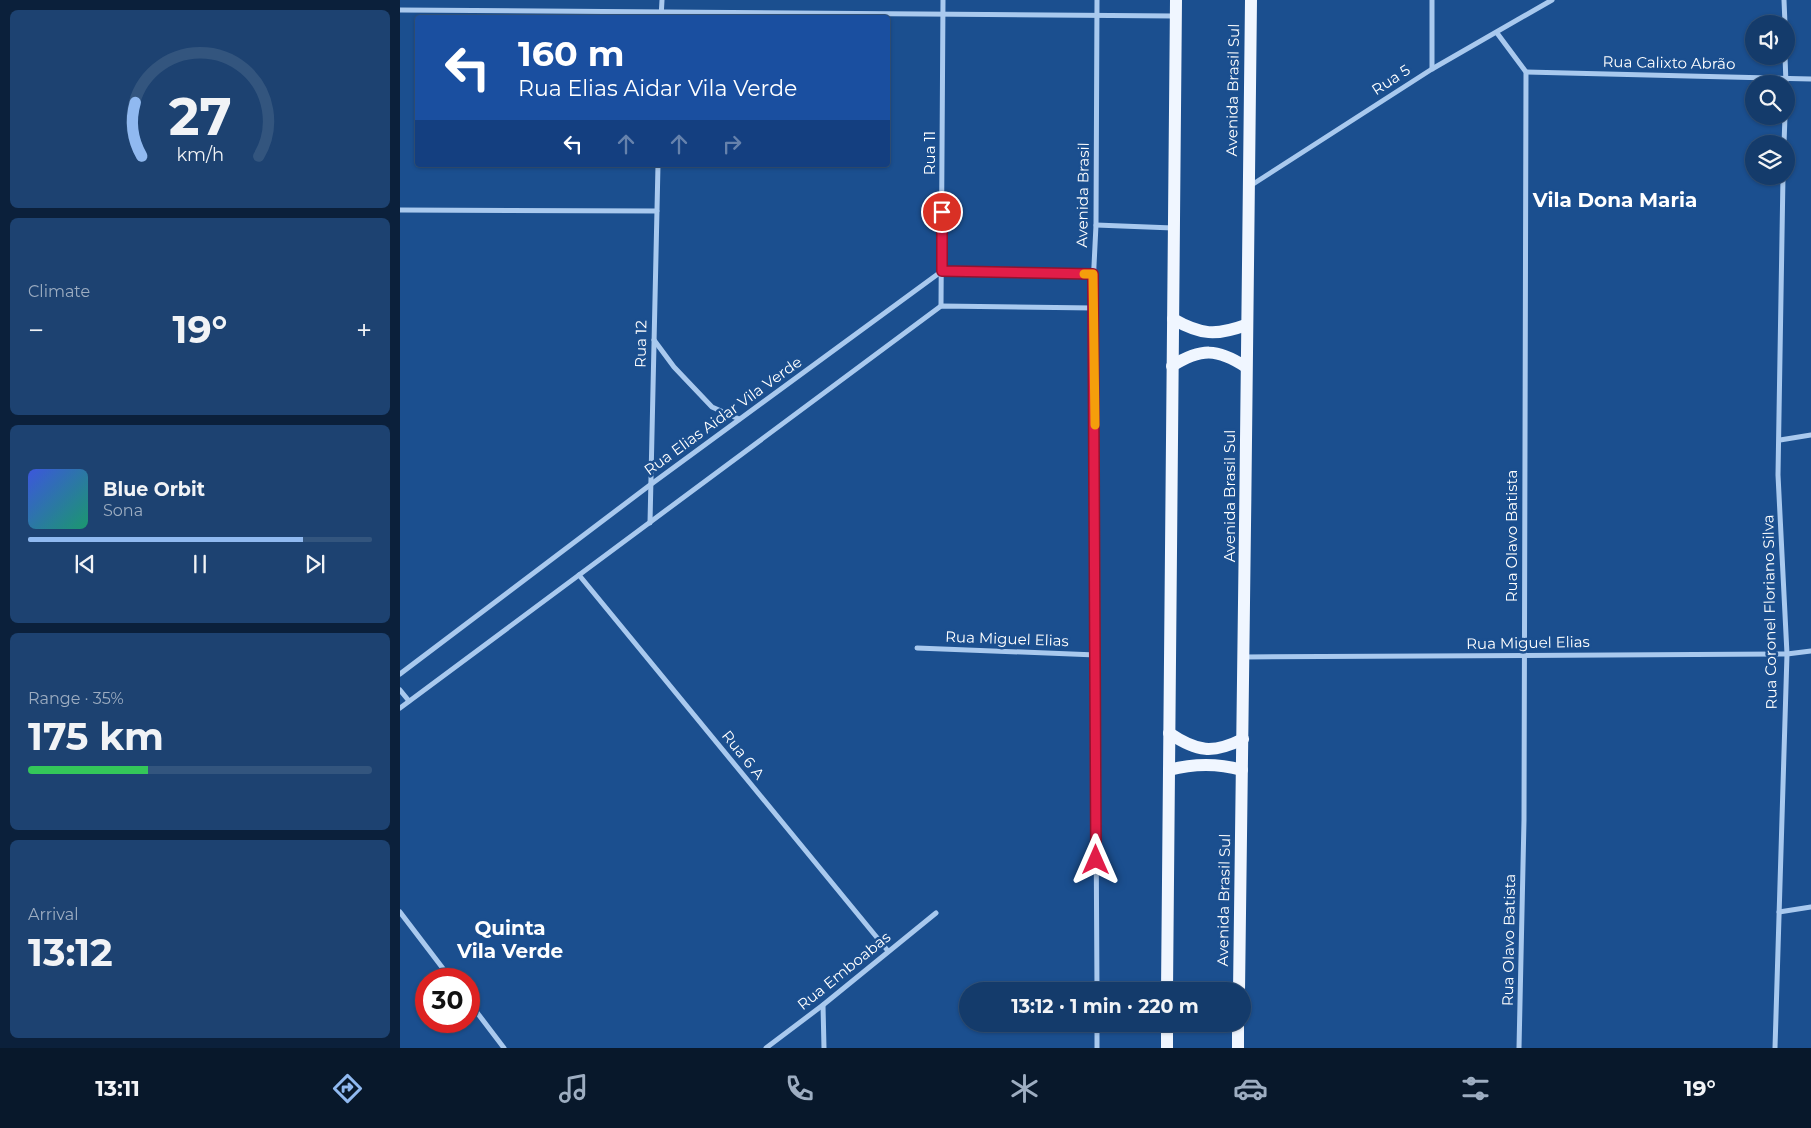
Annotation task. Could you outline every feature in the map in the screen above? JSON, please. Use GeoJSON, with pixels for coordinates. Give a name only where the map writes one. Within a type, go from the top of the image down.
{"type":"FeatureCollection","features":[{"type":"Feature","properties":{"kind":"main road"},"geometry":{"type":"LineString","coordinates":[[1167,982],[1176,0]]}},
{"type":"Feature","properties":{"kind":"main road","name":"Avenida Brasil Sul"},"geometry":{"type":"LineString","coordinates":[[1239,982],[1245,657],[1246,325],[1251,0]]}},
{"type":"Feature","properties":{"kind":"main road"},"geometry":{"type":"LineString","coordinates":[[1173,319],[1190,329],[1208,334],[1228,332],[1246,325]]}},
{"type":"Feature","properties":{"kind":"main road"},"geometry":{"type":"LineString","coordinates":[[1172,366],[1190,355],[1210,352],[1229,356],[1246,367]]}},
{"type":"Feature","properties":{"kind":"main road"},"geometry":{"type":"LineString","coordinates":[[1169,733],[1187,745],[1205,750],[1225,748],[1243,740]]}},
{"type":"Feature","properties":{"kind":"main road"},"geometry":{"type":"LineString","coordinates":[[1169,770],[1206,763],[1225,765],[1242,770]]}},
{"type":"Feature","properties":{"kind":"main road"},"geometry":{"type":"LineString","coordinates":[[1167,1032],[1167,1048]]}},
{"type":"Feature","properties":{"kind":"main road"},"geometry":{"type":"LineString","coordinates":[[1238,1032],[1238,1048]]}},
{"type":"Feature","properties":{"kind":"street"},"geometry":{"type":"LineString","coordinates":[[662,0],[662,15]]}},
{"type":"Feature","properties":{"kind":"street","name":"Rua 11"},"geometry":{"type":"LineString","coordinates":[[941,306],[943,0]]}},
{"type":"Feature","properties":{"kind":"street","name":"Avenida Brasil"},"geometry":{"type":"LineString","coordinates":[[1097,0],[1096,225],[1093,274],[1097,982]]}},
{"type":"Feature","properties":{"kind":"street"},"geometry":{"type":"LineString","coordinates":[[1432,0],[1432,69]]}},
{"type":"Feature","properties":{"kind":"street","name":"Rua 5"},"geometry":{"type":"LineString","coordinates":[[1248,187],[1432,69],[1552,0]]}},
{"type":"Feature","properties":{"kind":"street"},"geometry":{"type":"LineString","coordinates":[[1784,0],[1785,15]]}},
{"type":"Feature","properties":{"kind":"street"},"geometry":{"type":"LineString","coordinates":[[400,10],[662,15],[1097,14],[1176,16]]}},
{"type":"Feature","properties":{"kind":"street"},"geometry":{"type":"LineString","coordinates":[[1497,33],[1526,72]]}},
{"type":"Feature","properties":{"kind":"street","name":"Rua Calixto Abrão"},"geometry":{"type":"LineString","coordinates":[[1526,72],[1745,80]]}},
{"type":"Feature","properties":{"kind":"street","name":"Rua Olavo Batista"},"geometry":{"type":"LineString","coordinates":[[1520,1048],[1524,820],[1526,72]]}},
{"type":"Feature","properties":{"kind":"street","name":"Rua Calixto Abrão"},"geometry":{"type":"LineString","coordinates":[[1795,80],[1811,79]]}},
{"type":"Feature","properties":{"kind":"street","name":"Rua 12"},"geometry":{"type":"LineString","coordinates":[[650,523],[658,167]]}},
{"type":"Feature","properties":{"kind":"street","name":"Rua Coronel Floriano Silva"},"geometry":{"type":"LineString","coordinates":[[1774,1048],[1787,654],[1778,475],[1783,185]]}},
{"type":"Feature","properties":{"kind":"street"},"geometry":{"type":"LineString","coordinates":[[400,210],[656,211]]}},
{"type":"Feature","properties":{"kind":"street"},"geometry":{"type":"LineString","coordinates":[[1096,225],[1174,228]]}},
{"type":"Feature","properties":{"kind":"street"},"geometry":{"type":"LineString","coordinates":[[942,271],[1093,274]]}},
{"type":"Feature","properties":{"kind":"street","name":"Rua Elias Aidar Vila Verde"},"geometry":{"type":"LineString","coordinates":[[400,674],[650,484],[942,271]]}},
{"type":"Feature","properties":{"kind":"street"},"geometry":{"type":"LineString","coordinates":[[400,708],[941,306],[1094,308]]}},
{"type":"Feature","properties":{"kind":"street"},"geometry":{"type":"LineString","coordinates":[[654,340],[674,367],[712,407],[739,419]]}},
{"type":"Feature","properties":{"kind":"street"},"geometry":{"type":"LineString","coordinates":[[1780,440],[1811,435]]}},
{"type":"Feature","properties":{"kind":"street","name":"Rua 6 A"},"geometry":{"type":"LineString","coordinates":[[579,575],[888,951]]}},
{"type":"Feature","properties":{"kind":"street","name":"Rua Miguel Elias"},"geometry":{"type":"LineString","coordinates":[[917,648],[1096,655]]}},
{"type":"Feature","properties":{"kind":"street","name":"Rua Miguel Elias"},"geometry":{"type":"LineString","coordinates":[[1245,657],[1524,657],[1787,654],[1811,650]]}},
{"type":"Feature","properties":{"kind":"street"},"geometry":{"type":"LineString","coordinates":[[400,690],[409,701]]}},
{"type":"Feature","properties":{"kind":"street"},"geometry":{"type":"LineString","coordinates":[[1779,912],[1811,907]]}},
{"type":"Feature","properties":{"kind":"street"},"geometry":{"type":"LineString","coordinates":[[400,912],[443,968]]}},
{"type":"Feature","properties":{"kind":"street","name":"Rua Emboabas"},"geometry":{"type":"LineString","coordinates":[[766,1048],[824,1005],[936,913]]}},
{"type":"Feature","properties":{"kind":"street"},"geometry":{"type":"LineString","coordinates":[[824,1005],[824,1048]]}},
{"type":"Feature","properties":{"kind":"street"},"geometry":{"type":"LineString","coordinates":[[480,1016],[504,1048]]}},
{"type":"Feature","properties":{"kind":"street"},"geometry":{"type":"LineString","coordinates":[[1097,1032],[1097,1048]]}},
{"type":"Feature","properties":{"kind":"slow traffic"},"geometry":{"type":"LineString","coordinates":[[1084,274],[1093,274],[1095,425]]}},
{"type":"Feature","properties":{"kind":"district","name":"Vila Dona Maria"},"geometry":{"type":"Point","coordinates":[1615,200]}},
{"type":"Feature","properties":{"kind":"district","name":"Quinta Vila Verde"},"geometry":{"type":"Point","coordinates":[510,940]}},
{"type":"Feature","properties":{"kind":"route"},"geometry":{"type":"LineString","coordinates":[[942,212],[942,271],[1093,274],[1096,860]]}}]}
